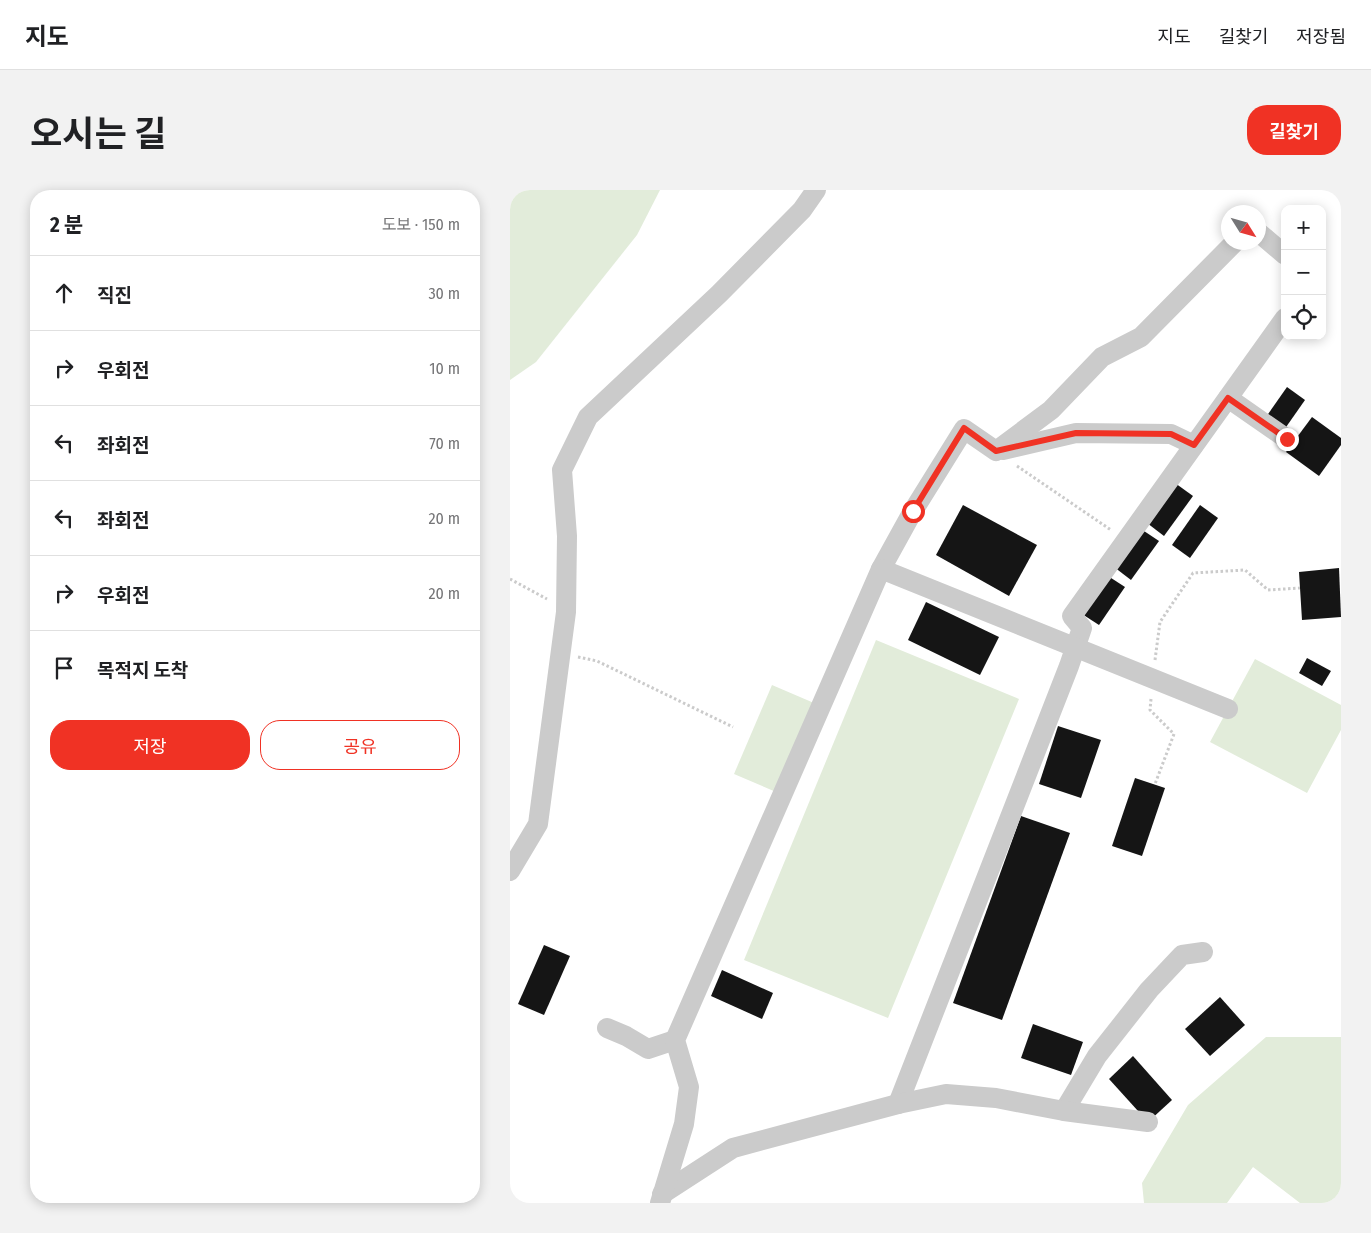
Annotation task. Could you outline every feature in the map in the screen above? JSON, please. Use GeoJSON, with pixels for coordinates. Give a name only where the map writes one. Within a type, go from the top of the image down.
{"type":"FeatureCollection","features":[{"type":"Feature","properties":{"kind":"street"},"geometry":{"type":"LineString","coordinates":[[510,871],[538,824],[561,653],[566,612],[566,536],[562,470],[588,417],[719,294],[802,210],[816,190]]}},
{"type":"Feature","properties":{"kind":"street"},"geometry":{"type":"LineString","coordinates":[[1266,239],[1281,252]]}},
{"type":"Feature","properties":{"kind":"street"},"geometry":{"type":"LineString","coordinates":[[996,451],[1051,410],[1102,357],[1141,338],[1227,250]]}},
{"type":"Feature","properties":{"kind":"street"},"geometry":{"type":"LineString","coordinates":[[898,1104],[1082,628],[1072,616],[1281,324]]}},
{"type":"Feature","properties":{"kind":"street"},"geometry":{"type":"LineString","coordinates":[[1228,398],[1287,439]]}},
{"type":"Feature","properties":{"kind":"street"},"geometry":{"type":"LineString","coordinates":[[661,1199],[684,1124],[689,1087],[675,1040],[881,569],[913,511],[964,428],[996,451],[1076,433],[1171,434],[1194,445]]}},
{"type":"Feature","properties":{"kind":"street"},"geometry":{"type":"LineString","coordinates":[[881,569],[1228,709]]}},
{"type":"Feature","properties":{"kind":"street"},"geometry":{"type":"LineString","coordinates":[[1064,1111],[1097,1056],[1149,990],[1182,955],[1203,952]]}},
{"type":"Feature","properties":{"kind":"street"},"geometry":{"type":"LineString","coordinates":[[607,1028],[626,1036],[648,1049],[675,1040]]}},
{"type":"Feature","properties":{"kind":"street"},"geometry":{"type":"LineString","coordinates":[[661,1199],[733,1148],[898,1104],[946,1094],[996,1098],[1064,1111],[1148,1122]]}},
{"type":"Feature","properties":{"kind":"path"},"geometry":{"type":"LineString","coordinates":[[996,451],[1113,532]]}},
{"type":"Feature","properties":{"kind":"path"},"geometry":{"type":"LineString","coordinates":[[1155,784],[1174,734],[1150,710],[1152,678],[1160,622],[1192,573],[1245,570],[1268,590],[1300,588]]}},
{"type":"Feature","properties":{"kind":"path"},"geometry":{"type":"LineString","coordinates":[[510,579],[538,593],[566,612]]}},
{"type":"Feature","properties":{"kind":"path"},"geometry":{"type":"LineString","coordinates":[[561,653],[597,661],[733,727]]}},
{"type":"Feature","properties":{"kind":"green space"},"geometry":{"type":"Polygon","coordinates":[[[510,190],[660,190],[637,235],[536,362],[510,380],[510,190]]]}},
{"type":"Feature","properties":{"kind":"green space"},"geometry":{"type":"Polygon","coordinates":[[[876,640],[1019,699],[888,1018],[744,960],[876,640]]]}},
{"type":"Feature","properties":{"kind":"green space"},"geometry":{"type":"Polygon","coordinates":[[[1255,659],[1341,705],[1341,730],[1307,793],[1210,742],[1255,659]]]}},
{"type":"Feature","properties":{"kind":"green space"},"geometry":{"type":"Polygon","coordinates":[[[772,685],[821,706],[783,795],[734,774],[772,685]]]}},
{"type":"Feature","properties":{"kind":"green space"},"geometry":{"type":"Polygon","coordinates":[[[1266,1037],[1341,1037],[1341,1203],[1300,1203],[1253,1167],[1227,1203],[1144,1203],[1142,1183],[1188,1105],[1266,1037]]]}},
{"type":"Feature","properties":{"kind":"building"},"geometry":{"type":"Polygon","coordinates":[[[1287,387],[1305,400],[1284,430],[1266,417],[1287,387]]]}},
{"type":"Feature","properties":{"kind":"building"},"geometry":{"type":"Polygon","coordinates":[[[1312,417],[1341,438],[1341,445],[1319,476],[1286,452],[1312,417]]]}},
{"type":"Feature","properties":{"kind":"building"},"geometry":{"type":"Polygon","coordinates":[[[1175,483],[1193,496],[1164,536],[1147,523],[1175,483]]]}},
{"type":"Feature","properties":{"kind":"building"},"geometry":{"type":"Polygon","coordinates":[[[963,505],[1037,545],[1009,596],[936,555],[963,505]]]}},
{"type":"Feature","properties":{"kind":"building"},"geometry":{"type":"Polygon","coordinates":[[[1200,505],[1218,518],[1190,558],[1172,545],[1200,505]]]}},
{"type":"Feature","properties":{"kind":"building"},"geometry":{"type":"Polygon","coordinates":[[[1141,529],[1159,541],[1131,580],[1114,567],[1141,529]]]}},
{"type":"Feature","properties":{"kind":"building"},"geometry":{"type":"Polygon","coordinates":[[[1339,568],[1341,617],[1302,620],[1299,572],[1339,568]]]}},
{"type":"Feature","properties":{"kind":"building"},"geometry":{"type":"Polygon","coordinates":[[[1108,576],[1125,587],[1099,625],[1082,614],[1108,576]]]}},
{"type":"Feature","properties":{"kind":"building"},"geometry":{"type":"Polygon","coordinates":[[[926,602],[999,637],[980,675],[908,640],[926,602]]]}},
{"type":"Feature","properties":{"kind":"building"},"geometry":{"type":"Polygon","coordinates":[[[1307,658],[1331,671],[1322,686],[1299,673],[1307,658]]]}},
{"type":"Feature","properties":{"kind":"building"},"geometry":{"type":"Polygon","coordinates":[[[1058,726],[1101,740],[1081,798],[1039,784],[1058,726]]]}},
{"type":"Feature","properties":{"kind":"building"},"geometry":{"type":"Polygon","coordinates":[[[1135,778],[1165,788],[1142,856],[1112,846],[1135,778]]]}},
{"type":"Feature","properties":{"kind":"building"},"geometry":{"type":"Polygon","coordinates":[[[1021,816],[1070,833],[1002,1020],[953,1003],[1021,816]]]}},
{"type":"Feature","properties":{"kind":"building"},"geometry":{"type":"Polygon","coordinates":[[[544,945],[570,956],[544,1015],[518,1004],[544,945]]]}},
{"type":"Feature","properties":{"kind":"building"},"geometry":{"type":"Polygon","coordinates":[[[722,970],[773,993],[762,1019],[711,996],[722,970]]]}},
{"type":"Feature","properties":{"kind":"building"},"geometry":{"type":"Polygon","coordinates":[[[1220,997],[1245,1025],[1210,1056],[1185,1029],[1220,997]]]}},
{"type":"Feature","properties":{"kind":"building"},"geometry":{"type":"Polygon","coordinates":[[[1033,1024],[1083,1042],[1071,1075],[1021,1058],[1033,1024]]]}},
{"type":"Feature","properties":{"kind":"building"},"geometry":{"type":"Polygon","coordinates":[[[1133,1056],[1172,1100],[1148,1122],[1109,1079],[1133,1056]]]}},
{"type":"Feature","properties":{"kind":"route"},"geometry":{"type":"LineString","coordinates":[[913,511],[964,428],[996,451],[1076,433],[1171,434],[1194,445],[1228,398],[1287,439]]}}]}
